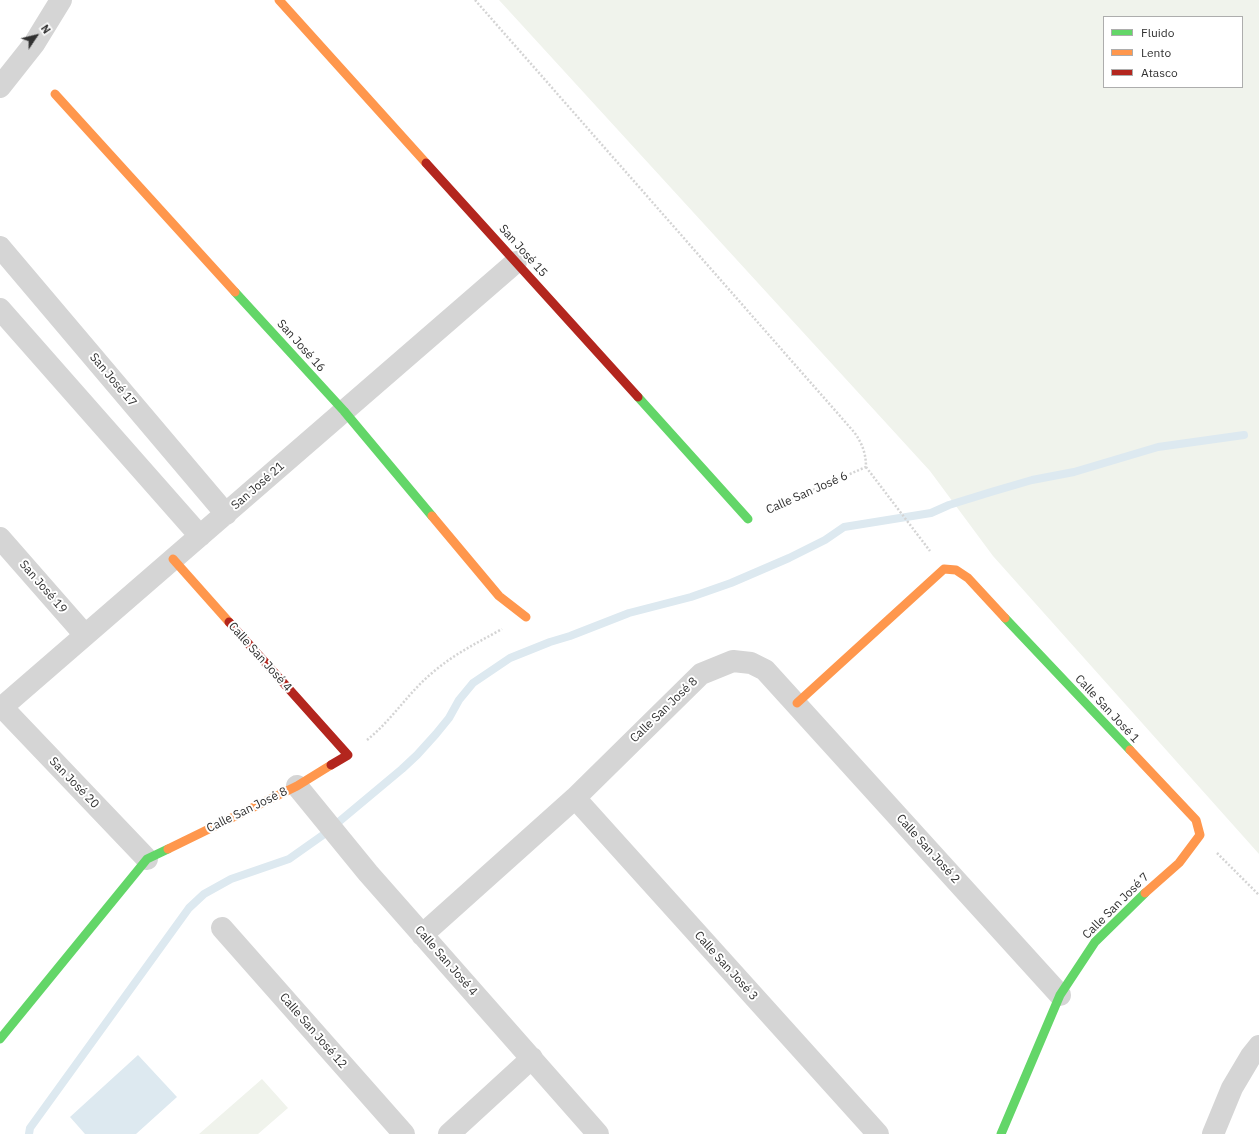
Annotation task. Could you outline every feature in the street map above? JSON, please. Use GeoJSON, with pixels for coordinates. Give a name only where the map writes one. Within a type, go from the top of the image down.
{"type":"FeatureCollection","features":[{"type":"Feature","properties":{"kind":"street"},"geometry":{"type":"LineString","coordinates":[[0,87],[34,44],[61,0]]}},
{"type":"Feature","properties":{"kind":"street","name":"San José 15"},"geometry":{"type":"LineString","coordinates":[[279,0],[748,519]]}},
{"type":"Feature","properties":{"kind":"street","name":"San José 16"},"geometry":{"type":"LineString","coordinates":[[55,94],[344,411],[499,596],[526,617]]}},
{"type":"Feature","properties":{"kind":"street","name":"San José 17"},"geometry":{"type":"LineString","coordinates":[[0,247],[226,514]]}},
{"type":"Feature","properties":{"kind":"street","name":"San José 21"},"geometry":{"type":"LineString","coordinates":[[1,708],[516,262]]}},
{"type":"Feature","properties":{"kind":"street"},"geometry":{"type":"LineString","coordinates":[[0,309],[200,536]]}},
{"type":"Feature","properties":{"kind":"street","name":"San José 19"},"geometry":{"type":"LineString","coordinates":[[0,538],[85,635]]}},
{"type":"Feature","properties":{"kind":"street","name":"Calle San José 4"},"geometry":{"type":"LineString","coordinates":[[173,559],[348,756]]}},
{"type":"Feature","properties":{"kind":"street","name":"Calle San José 1"},"geometry":{"type":"LineString","coordinates":[[797,703],[944,569],[956,570],[968,578],[1196,820],[1200,835]]}},
{"type":"Feature","properties":{"kind":"street","name":"Calle San José 8"},"geometry":{"type":"LineString","coordinates":[[422,935],[575,798],[701,674],[733,661],[751,663],[765,670],[797,703]]}},
{"type":"Feature","properties":{"kind":"street","name":"Calle San José 2"},"geometry":{"type":"LineString","coordinates":[[797,703],[1060,995]]}},
{"type":"Feature","properties":{"kind":"street","name":"San José 20"},"geometry":{"type":"LineString","coordinates":[[1,708],[147,859]]}},
{"type":"Feature","properties":{"kind":"street","name":"Calle San José 8"},"geometry":{"type":"LineString","coordinates":[[0,1039],[147,859],[297,786],[348,756]]}},
{"type":"Feature","properties":{"kind":"street","name":"Calle San José 4"},"geometry":{"type":"LineString","coordinates":[[297,786],[368,873],[598,1134]]}},
{"type":"Feature","properties":{"kind":"street","name":"Calle San José 3"},"geometry":{"type":"LineString","coordinates":[[575,798],[878,1134]]}},
{"type":"Feature","properties":{"kind":"street","name":"Calle San José 7"},"geometry":{"type":"LineString","coordinates":[[1001,1134],[1060,995],[1095,942],[1133,903],[1179,863],[1200,835]]}},
{"type":"Feature","properties":{"kind":"street","name":"Calle San José 12"},"geometry":{"type":"LineString","coordinates":[[222,928],[404,1134]]}},
{"type":"Feature","properties":{"kind":"street"},"geometry":{"type":"LineString","coordinates":[[1213,1134],[1232,1088],[1251,1056],[1259,1046]]}},
{"type":"Feature","properties":{"kind":"street"},"geometry":{"type":"LineString","coordinates":[[449,1134],[532,1058]]}},
{"type":"Feature","properties":{"kind":"path"},"geometry":{"type":"LineString","coordinates":[[475,0],[854,432],[865,451],[866,467],[917,534]]}},
{"type":"Feature","properties":{"kind":"path","name":"Calle San José 6"},"geometry":{"type":"LineString","coordinates":[[748,519],[866,467]]}},
{"type":"Feature","properties":{"kind":"path"},"geometry":{"type":"LineString","coordinates":[[348,756],[379,731],[431,674],[458,652],[526,617]]}},
{"type":"Feature","properties":{"kind":"path"},"geometry":{"type":"LineString","coordinates":[[1200,835],[1259,895]]}},
{"type":"Feature","properties":{"kind":"shaded area"},"geometry":{"type":"Polygon","coordinates":[[[499,0],[1259,0],[1259,854],[993,556],[930,471],[499,0]]]}},
{"type":"Feature","properties":{"kind":"shaded area"},"geometry":{"type":"Polygon","coordinates":[[[138,1055],[177,1097],[136,1134],[85,1134],[70,1117],[138,1055]]]}},
{"type":"Feature","properties":{"kind":"shaded area"},"geometry":{"type":"Polygon","coordinates":[[[262,1079],[288,1108],[258,1134],[199,1134],[262,1079]]]}},
{"type":"Feature","properties":{"kind":"waterway"},"geometry":{"type":"LineString","coordinates":[[29,1134],[30,1128],[189,908],[204,894],[231,879],[289,859],[323,835],[417,755],[449,718],[459,700],[473,683],[510,658],[629,613],[691,597],[731,583],[789,558],[825,540],[844,527],[931,513],[949,505],[1032,480],[1074,472],[1158,447],[1244,435]]}},
{"type":"Feature","properties":{"kind":"traffic: fast"},"geometry":{"type":"LineString","coordinates":[[235,292],[344,411],[432,516]]}},
{"type":"Feature","properties":{"kind":"traffic: fast"},"geometry":{"type":"LineString","coordinates":[[638,397],[748,519]]}},
{"type":"Feature","properties":{"kind":"traffic: fast"},"geometry":{"type":"LineString","coordinates":[[1005,618],[1130,750]]}},
{"type":"Feature","properties":{"kind":"traffic: fast"},"geometry":{"type":"LineString","coordinates":[[0,1039],[147,859],[168,849]]}},
{"type":"Feature","properties":{"kind":"traffic: fast"},"geometry":{"type":"LineString","coordinates":[[1001,1134],[1060,995],[1095,942],[1145,893]]}},
{"type":"Feature","properties":{"kind":"traffic: slow"},"geometry":{"type":"LineString","coordinates":[[279,0],[426,163]]}},
{"type":"Feature","properties":{"kind":"traffic: slow"},"geometry":{"type":"LineString","coordinates":[[55,94],[235,292]]}},
{"type":"Feature","properties":{"kind":"traffic: slow"},"geometry":{"type":"LineString","coordinates":[[432,516],[499,596],[526,617]]}},
{"type":"Feature","properties":{"kind":"traffic: slow"},"geometry":{"type":"LineString","coordinates":[[173,559],[229,622]]}},
{"type":"Feature","properties":{"kind":"traffic: slow"},"geometry":{"type":"LineString","coordinates":[[797,703],[944,569],[956,570],[968,578],[1005,618]]}},
{"type":"Feature","properties":{"kind":"traffic: slow"},"geometry":{"type":"LineString","coordinates":[[1130,750],[1196,820],[1200,835],[1179,863],[1145,893]]}},
{"type":"Feature","properties":{"kind":"traffic: slow"},"geometry":{"type":"LineString","coordinates":[[168,849],[297,786],[331,765]]}},
{"type":"Feature","properties":{"kind":"traffic: jam"},"geometry":{"type":"LineString","coordinates":[[426,163],[638,397]]}},
{"type":"Feature","properties":{"kind":"traffic: jam"},"geometry":{"type":"LineString","coordinates":[[229,622],[348,755],[331,765]]}}]}
